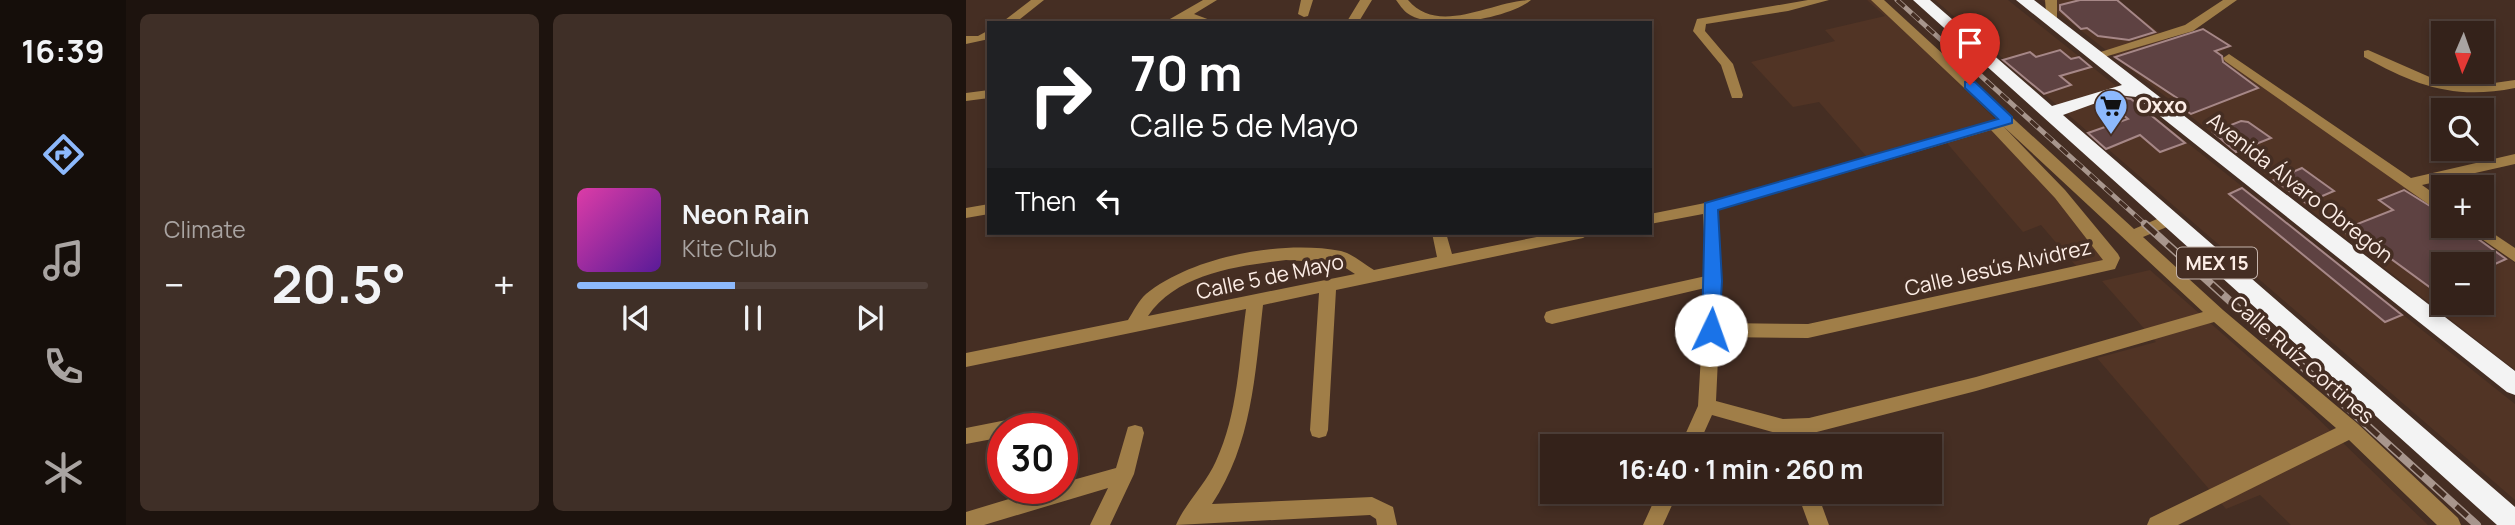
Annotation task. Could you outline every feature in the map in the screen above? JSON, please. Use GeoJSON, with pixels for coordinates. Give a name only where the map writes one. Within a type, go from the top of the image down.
{"type":"FeatureCollection","features":[{"type":"Feature","properties":{"kind":"highway","name":"MEX 15"},"geometry":{"type":"LineString","coordinates":[[1921,0],[2515,524]]}},
{"type":"Feature","properties":{"kind":"highway","name":"Avenida Álvaro Obregón"},"geometry":{"type":"LineString","coordinates":[[2028,1],[2139,92],[2515,384]]}},
{"type":"Feature","properties":{"kind":"highway"},"geometry":{"type":"LineString","coordinates":[[2033,101],[2045,101],[2110,77],[2102,62]]}},
{"type":"Feature","properties":{"kind":"highway"},"geometry":{"type":"LineString","coordinates":[[2052,117],[2057,110],[2117,90],[2139,92]]}},
{"type":"Feature","properties":{"kind":"street"},"geometry":{"type":"LineString","coordinates":[[1010,21],[1038,0]]}},
{"type":"Feature","properties":{"kind":"street"},"geometry":{"type":"LineString","coordinates":[[1173,21],[1211,0]]}},
{"type":"Feature","properties":{"kind":"street"},"geometry":{"type":"LineString","coordinates":[[1304,14],[1307,0]]}},
{"type":"Feature","properties":{"kind":"street"},"geometry":{"type":"LineString","coordinates":[[1353,21],[1366,0]]}},
{"type":"Feature","properties":{"kind":"street"},"geometry":{"type":"LineString","coordinates":[[1402,0],[1407,9],[1417,15],[1467,18],[1489,16],[1525,0]]}},
{"type":"Feature","properties":{"kind":"street"},"geometry":{"type":"LineString","coordinates":[[1737,95],[1727,64],[1699,31],[1701,20],[1788,8],[1823,0]]}},
{"type":"Feature","properties":{"kind":"street","name":"Calle Ruíz Cortines"},"geometry":{"type":"LineString","coordinates":[[1877,0],[2001,123],[2133,235],[2217,315],[2350,430],[2451,525]]}},
{"type":"Feature","properties":{"kind":"street"},"geometry":{"type":"LineString","coordinates":[[2051,0],[2053,23]]}},
{"type":"Feature","properties":{"kind":"street"},"geometry":{"type":"LineString","coordinates":[[2102,62],[2189,28],[2231,0]]}},
{"type":"Feature","properties":{"kind":"street"},"geometry":{"type":"LineString","coordinates":[[1185,15],[1205,21]]}},
{"type":"Feature","properties":{"kind":"street"},"geometry":{"type":"LineString","coordinates":[[966,40],[985,36]]}},
{"type":"Feature","properties":{"kind":"street"},"geometry":{"type":"LineString","coordinates":[[2368,54],[2411,78],[2449,90],[2470,92],[2515,84]]}},
{"type":"Feature","properties":{"kind":"street"},"geometry":{"type":"LineString","coordinates":[[2229,58],[2431,199]]}},
{"type":"Feature","properties":{"kind":"street"},"geometry":{"type":"LineString","coordinates":[[966,97],[987,93]]}},
{"type":"Feature","properties":{"kind":"street"},"geometry":{"type":"LineString","coordinates":[[1652,219],[1710,207],[2001,123]]}},
{"type":"Feature","properties":{"kind":"street","name":"Calle Jesús Alvidrez"},"geometry":{"type":"LineString","coordinates":[[1711,330],[1808,331],[2109,265],[2112,258],[2001,123]]}},
{"type":"Feature","properties":{"kind":"street"},"geometry":{"type":"LineString","coordinates":[[2409,183],[2515,159]]}},
{"type":"Feature","properties":{"kind":"street"},"geometry":{"type":"LineString","coordinates":[[1694,434],[1707,406],[1714,281],[1710,207]]}},
{"type":"Feature","properties":{"kind":"street"},"geometry":{"type":"LineString","coordinates":[[966,213],[987,209]]}},
{"type":"Feature","properties":{"kind":"street"},"geometry":{"type":"LineString","coordinates":[[2133,235],[2169,220]]}},
{"type":"Feature","properties":{"kind":"street"},"geometry":{"type":"LineString","coordinates":[[1440,235],[1446,261]]}},
{"type":"Feature","properties":{"kind":"street","name":"Calle 5 de Mayo"},"geometry":{"type":"LineString","coordinates":[[966,360],[1573,235]]}},
{"type":"Feature","properties":{"kind":"street"},"geometry":{"type":"LineString","coordinates":[[2489,238],[2515,256]]}},
{"type":"Feature","properties":{"kind":"street"},"geometry":{"type":"LineString","coordinates":[[1132,327],[1150,300],[1181,279],[1233,261],[1286,254],[1341,257],[1374,277]]}},
{"type":"Feature","properties":{"kind":"street"},"geometry":{"type":"LineString","coordinates":[[1552,317],[1714,281]]}},
{"type":"Feature","properties":{"kind":"street"},"geometry":{"type":"LineString","coordinates":[[1319,430],[1328,287]]}},
{"type":"Feature","properties":{"kind":"street"},"geometry":{"type":"LineString","coordinates":[[1190,519],[1225,464],[1230,450],[1244,390],[1255,302]]}},
{"type":"Feature","properties":{"kind":"street"},"geometry":{"type":"LineString","coordinates":[[1707,406],[1783,427],[1809,426],[1854,416],[2217,315]]}},
{"type":"Feature","properties":{"kind":"street"},"geometry":{"type":"LineString","coordinates":[[1783,427],[1786,434]]}},
{"type":"Feature","properties":{"kind":"street"},"geometry":{"type":"LineString","coordinates":[[2157,525],[2350,430]]}},
{"type":"Feature","properties":{"kind":"street"},"geometry":{"type":"LineString","coordinates":[[966,436],[987,432]]}},
{"type":"Feature","properties":{"kind":"street"},"geometry":{"type":"LineString","coordinates":[[1100,525],[1124,474],[1135,433]]}},
{"type":"Feature","properties":{"kind":"street"},"geometry":{"type":"LineString","coordinates":[[966,521],[1124,474]]}},
{"type":"Feature","properties":{"kind":"street"},"geometry":{"type":"LineString","coordinates":[[1653,525],[1663,504]]}},
{"type":"Feature","properties":{"kind":"street"},"geometry":{"type":"LineString","coordinates":[[1811,504],[1819,525]]}},
{"type":"Feature","properties":{"kind":"street"},"geometry":{"type":"LineString","coordinates":[[1190,519],[1372,506],[1387,519]]}},
{"type":"Feature","properties":{"kind":"shaded area"},"geometry":{"type":"Polygon","coordinates":[[[1867,0],[1874,0],[1996,120],[2109,260],[2076,266],[2041,225],[2023,232],[1940,135],[1867,157],[1819,102],[1793,107],[1751,62],[1835,41],[1825,30],[1885,16],[1867,0]]]}},
{"type":"Feature","properties":{"kind":"shaded area"},"geometry":{"type":"Polygon","coordinates":[[[1935,0],[2008,0],[2515,404],[2515,500],[1935,0]]]}},
{"type":"Feature","properties":{"kind":"shaded area"},"geometry":{"type":"Polygon","coordinates":[[[2042,0],[2117,0],[2169,40],[2203,29],[2230,46],[2219,53],[2431,205],[2431,238],[2479,238],[2515,263],[2515,370],[2445,315],[2494,315],[2494,252],[2431,252],[2431,304],[2042,0]]]}},
{"type":"Feature","properties":{"kind":"shaded area"},"geometry":{"type":"Polygon","coordinates":[[[2150,270],[2310,411],[2428,525],[2291,525],[2260,495],[2226,509],[2097,358],[2156,342],[2102,281],[2150,270]]]}},
{"type":"Feature","properties":{"kind":"building"},"geometry":{"type":"Polygon","coordinates":[[[2080,0],[2117,0],[2155,32],[2129,40],[2098,36],[2087,28],[2081,29],[2060,10],[2060,5],[2080,0]]]}},
{"type":"Feature","properties":{"kind":"building"},"geometry":{"type":"Polygon","coordinates":[[[2203,29],[2230,46],[2215,51],[2222,56],[2223,62],[2258,88],[2191,114],[2175,103],[2180,100],[2115,57],[2203,29]]]}},
{"type":"Feature","properties":{"kind":"building"},"geometry":{"type":"Polygon","coordinates":[[[2060,50],[2071,59],[2079,57],[2091,67],[2060,76],[2071,85],[2044,94],[2003,60],[2030,52],[2036,57],[2060,50]]]}},
{"type":"Feature","properties":{"kind":"building"},"geometry":{"type":"Polygon","coordinates":[[[2125,98],[2131,99],[2185,143],[2160,152],[2140,135],[2106,149],[2088,133],[2128,119],[2117,110],[2122,108],[2116,102],[2125,98]]]}},
{"type":"Feature","properties":{"kind":"building"},"geometry":{"type":"Polygon","coordinates":[[[2241,121],[2248,122],[2271,138],[2236,152],[2213,132],[2241,121]]]}},
{"type":"Feature","properties":{"kind":"building"},"geometry":{"type":"Polygon","coordinates":[[[2302,168],[2334,191],[2306,203],[2274,180],[2302,168]]]}},
{"type":"Feature","properties":{"kind":"building"},"geometry":{"type":"Polygon","coordinates":[[[2242,188],[2402,315],[2385,322],[2229,194],[2242,188]]]}},
{"type":"Feature","properties":{"kind":"building"},"geometry":{"type":"Polygon","coordinates":[[[2404,190],[2431,207],[2431,238],[2477,238],[2506,259],[2494,264],[2494,252],[2431,252],[2431,288],[2387,256],[2379,259],[2342,230],[2393,210],[2379,200],[2404,190]]]}},
{"type":"Feature","properties":{"kind":"railway"},"geometry":{"type":"LineString","coordinates":[[1897,0],[2147,226]]}},
{"type":"Feature","properties":{"kind":"railway"},"geometry":{"type":"LineString","coordinates":[[2145,224],[2477,525]]}},
{"type":"Feature","properties":{"kind":"place","name":"Oxxo"},"geometry":{"type":"Point","coordinates":[2111,136]}},
{"type":"Feature","properties":{"kind":"route"},"geometry":{"type":"LineString","coordinates":[[1711,330],[1714,281],[1710,207],[2007,120],[1970,85]]}}]}
